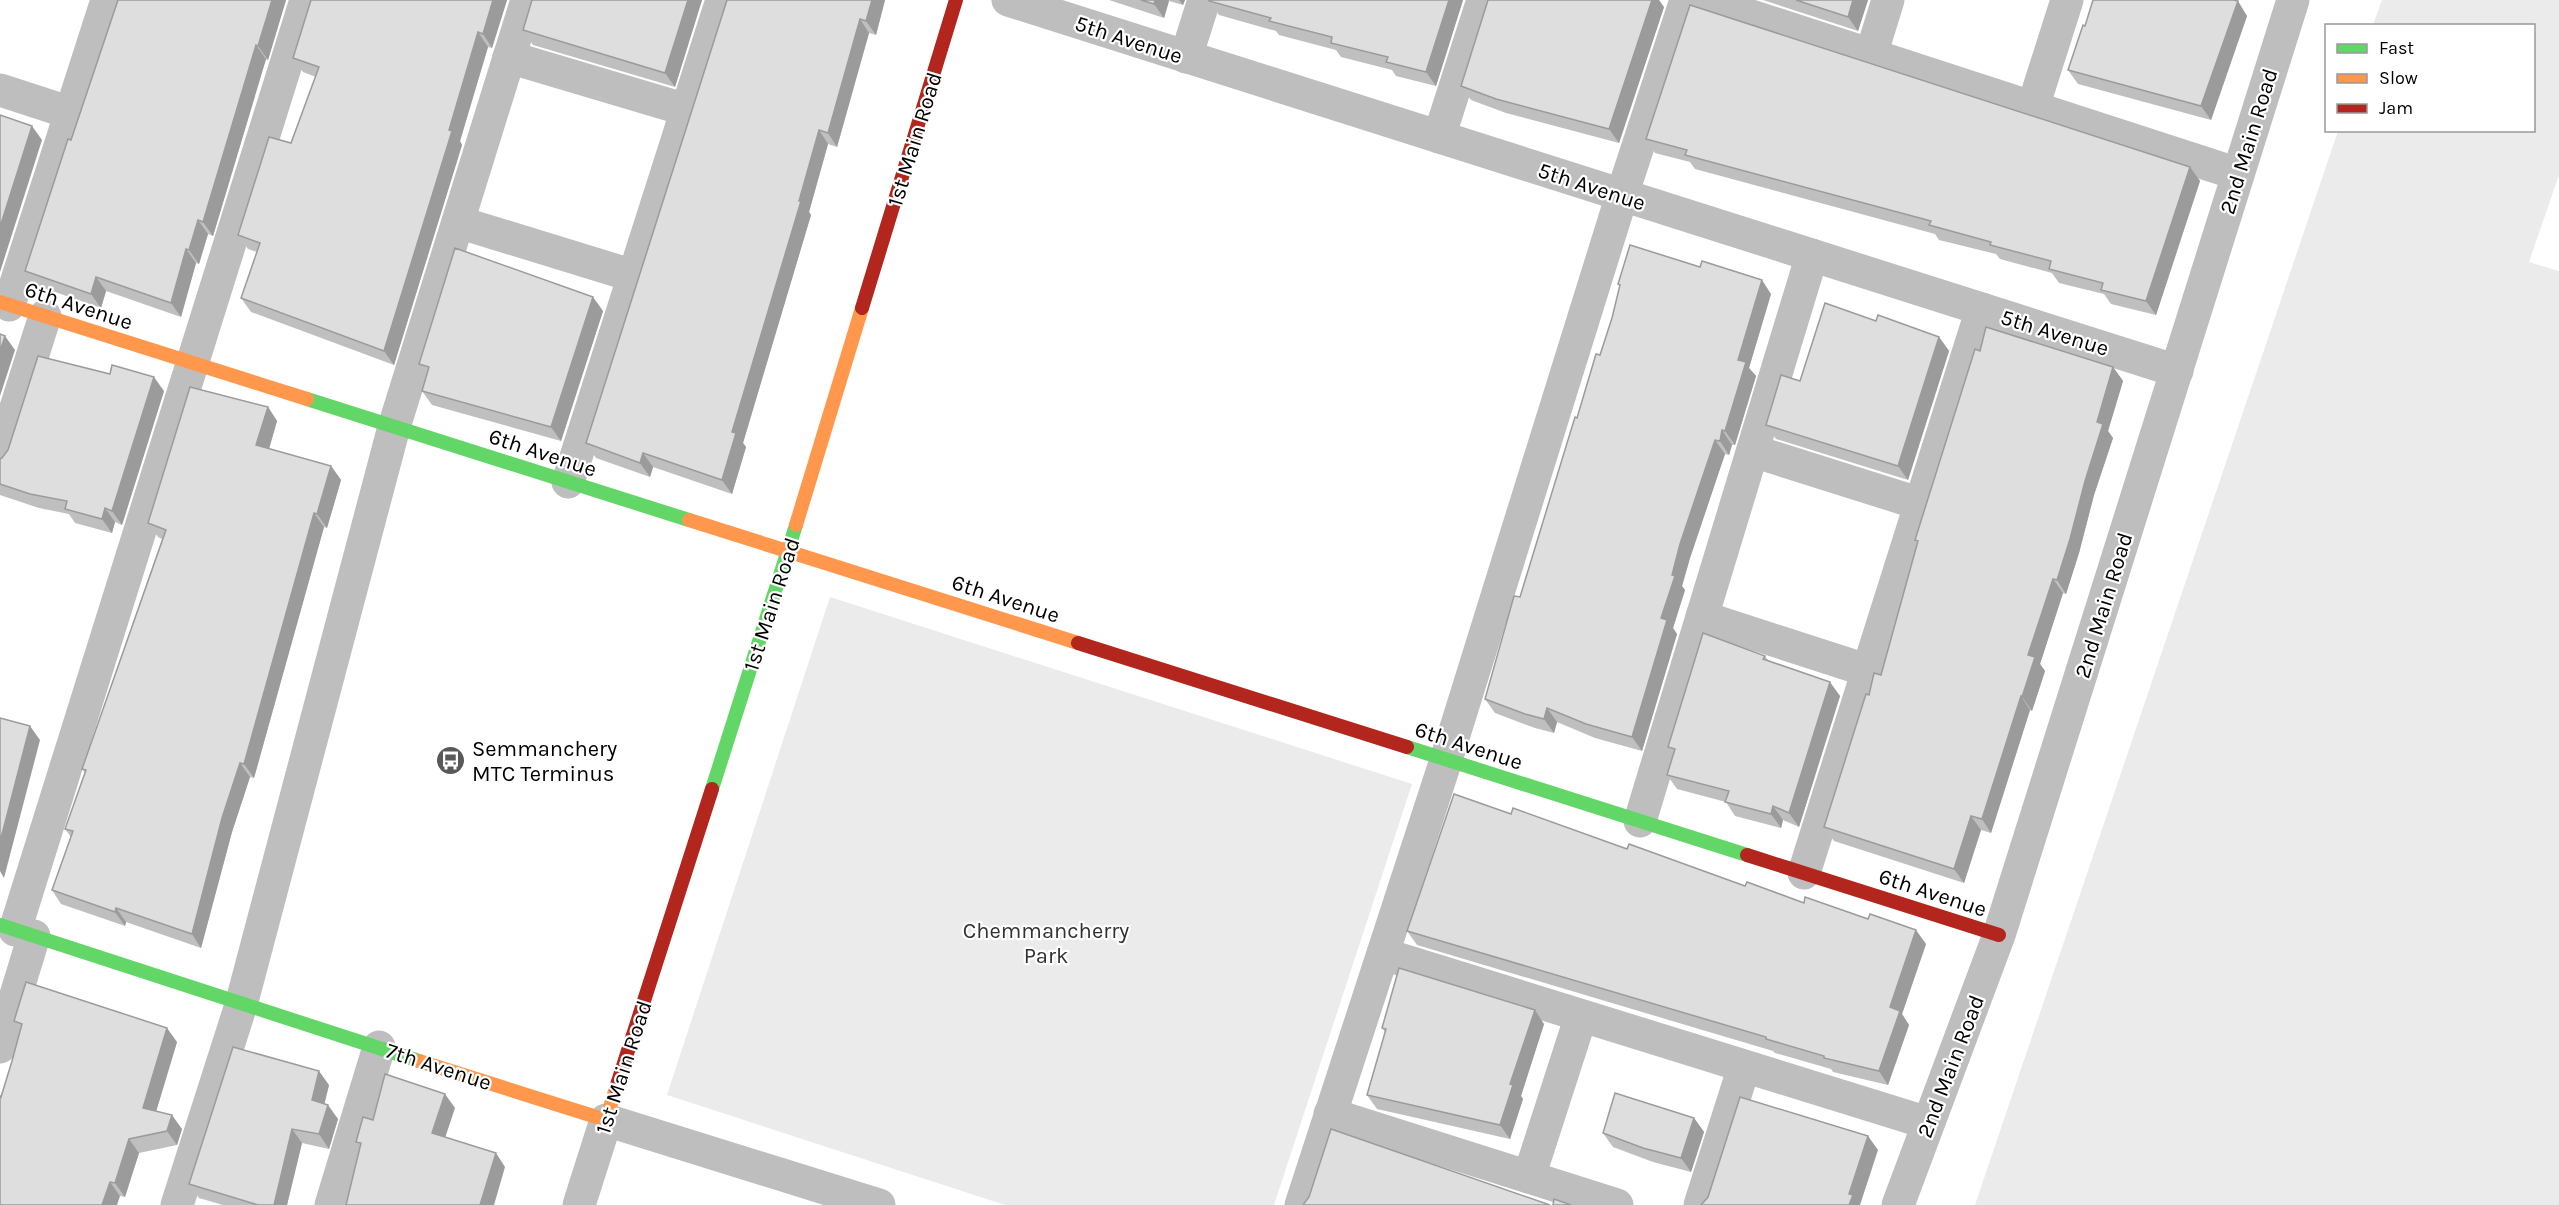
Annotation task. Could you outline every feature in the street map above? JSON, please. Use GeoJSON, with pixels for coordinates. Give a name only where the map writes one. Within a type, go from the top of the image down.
{"type":"FeatureCollection","features":[{"type":"Feature","properties":{"kind":"street"},"geometry":{"type":"LineString","coordinates":[[5,303],[71,113],[107,0]]}},
{"type":"Feature","properties":{"kind":"street"},"geometry":{"type":"LineString","coordinates":[[0,1047],[17,930],[191,363],[306,0]]}},
{"type":"Feature","properties":{"kind":"street"},"geometry":{"type":"LineString","coordinates":[[177,1205],[241,1005],[394,427],[527,0]]}},
{"type":"Feature","properties":{"kind":"street"},"geometry":{"type":"LineString","coordinates":[[568,482],[722,0]]}},
{"type":"Feature","properties":{"kind":"street","name":"1st Main Road"},"geometry":{"type":"LineString","coordinates":[[579,1205],[788,551],[956,0]]}},
{"type":"Feature","properties":{"kind":"street","name":"5th Avenue"},"geometry":{"type":"LineString","coordinates":[[1008,0],[2177,370]]}},
{"type":"Feature","properties":{"kind":"street"},"geometry":{"type":"LineString","coordinates":[[1186,57],[1204,0]]}},
{"type":"Feature","properties":{"kind":"street"},"geometry":{"type":"LineString","coordinates":[[1439,137],[1483,0]]}},
{"type":"Feature","properties":{"kind":"street"},"geometry":{"type":"LineString","coordinates":[[1301,1205],[1446,760],[1622,195],[1686,0]]}},
{"type":"Feature","properties":{"kind":"street"},"geometry":{"type":"LineString","coordinates":[[1702,0],[2238,174]]}},
{"type":"Feature","properties":{"kind":"street"},"geometry":{"type":"LineString","coordinates":[[1871,55],[1888,0]]}},
{"type":"Feature","properties":{"kind":"street"},"geometry":{"type":"LineString","coordinates":[[2033,107],[2067,0]]}},
{"type":"Feature","properties":{"kind":"street","name":"2nd Main Road"},"geometry":{"type":"LineString","coordinates":[[1898,1205],[1999,935],[2293,0]]}},
{"type":"Feature","properties":{"kind":"street"},"geometry":{"type":"LineString","coordinates":[[509,57],[687,110]]}},
{"type":"Feature","properties":{"kind":"street"},"geometry":{"type":"LineString","coordinates":[[0,90],[71,113]]}},
{"type":"Feature","properties":{"kind":"street"},"geometry":{"type":"LineString","coordinates":[[458,222],[634,276]]}},
{"type":"Feature","properties":{"kind":"street"},"geometry":{"type":"LineString","coordinates":[[1640,821],[1812,255]]}},
{"type":"Feature","properties":{"kind":"street","name":"6th Avenue"},"geometry":{"type":"LineString","coordinates":[[5,303],[1999,935]]}},
{"type":"Feature","properties":{"kind":"street"},"geometry":{"type":"LineString","coordinates":[[1804,873],[1982,309]]}},
{"type":"Feature","properties":{"kind":"street"},"geometry":{"type":"LineString","coordinates":[[0,458],[45,316]]}},
{"type":"Feature","properties":{"kind":"street"},"geometry":{"type":"LineString","coordinates":[[1753,452],[1921,504]]}},
{"type":"Feature","properties":{"kind":"street"},"geometry":{"type":"LineString","coordinates":[[1702,617],[1869,671]]}},
{"type":"Feature","properties":{"kind":"street","name":"7th Avenue"},"geometry":{"type":"LineString","coordinates":[[17,930],[241,1005],[879,1205]]}},
{"type":"Feature","properties":{"kind":"street"},"geometry":{"type":"LineString","coordinates":[[1383,954],[1928,1124]]}},
{"type":"Feature","properties":{"kind":"street"},"geometry":{"type":"LineString","coordinates":[[1529,1177],[1581,1016]]}},
{"type":"Feature","properties":{"kind":"street"},"geometry":{"type":"LineString","coordinates":[[331,1205],[379,1047]]}},
{"type":"Feature","properties":{"kind":"street"},"geometry":{"type":"LineString","coordinates":[[1700,1205],[1744,1067]]}},
{"type":"Feature","properties":{"kind":"street"},"geometry":{"type":"LineString","coordinates":[[1330,1114],[1617,1205]]}},
{"type":"Feature","properties":{"kind":"green space"},"geometry":{"type":"Polygon","coordinates":[[[2382,0],[2559,0],[2559,175],[2529,262],[2559,271],[2559,1205],[1975,1205],[2338,132],[2535,132],[2535,24],[2373,24],[2382,0]]]}},
{"type":"Feature","properties":{"kind":"green space","name":"Chemmancherry Park"},"geometry":{"type":"Polygon","coordinates":[[[830,597],[1412,784],[1274,1205],[1005,1205],[667,1095],[830,597]]]}},
{"type":"Feature","properties":{"kind":"building"},"geometry":{"type":"Polygon","coordinates":[[[118,0],[272,0],[258,46],[256,45],[203,222],[198,220],[189,250],[186,249],[171,303],[96,277],[91,294],[25,271],[68,139],[71,140],[118,0]]]}},
{"type":"Feature","properties":{"kind":"building"},"geometry":{"type":"Polygon","coordinates":[[[311,0],[493,0],[483,34],[478,32],[449,130],[452,131],[384,351],[241,298],[260,243],[238,235],[269,137],[291,143],[319,67],[293,58],[311,0]]]}},
{"type":"Feature","properties":{"kind":"building"},"geometry":{"type":"Polygon","coordinates":[[[532,0],[688,0],[665,73],[523,30],[532,0]]]}},
{"type":"Feature","properties":{"kind":"building"},"geometry":{"type":"Polygon","coordinates":[[[727,0],[872,0],[866,21],[860,19],[828,133],[819,130],[799,201],[801,201],[732,432],[736,433],[722,480],[643,453],[640,463],[586,443],[727,0]]]}},
{"type":"Feature","properties":{"kind":"building"},"geometry":{"type":"Polygon","coordinates":[[[1141,0],[1155,0],[1154,4],[1141,0]]]}},
{"type":"Feature","properties":{"kind":"building"},"geometry":{"type":"Polygon","coordinates":[[[1209,0],[1449,0],[1426,72],[1386,62],[1388,57],[1331,43],[1332,37],[1269,21],[1271,18],[1209,0]]]}},
{"type":"Feature","properties":{"kind":"building"},"geometry":{"type":"Polygon","coordinates":[[[1488,0],[1652,0],[1609,129],[1496,99],[1461,86],[1488,0]]]}},
{"type":"Feature","properties":{"kind":"building"},"geometry":{"type":"Polygon","coordinates":[[[1796,0],[1853,0],[1848,17],[1796,0]]]}},
{"type":"Feature","properties":{"kind":"building"},"geometry":{"type":"Polygon","coordinates":[[[2093,0],[2238,1],[2201,106],[2068,70],[2093,0]]]}},
{"type":"Feature","properties":{"kind":"building"},"geometry":{"type":"Polygon","coordinates":[[[1690,5],[2190,167],[2146,301],[2101,290],[2103,283],[2049,269],[2051,261],[1990,245],[1991,242],[1929,225],[1931,221],[1685,155],[1687,150],[1646,139],[1690,5]]]}},
{"type":"Feature","properties":{"kind":"building"},"geometry":{"type":"Polygon","coordinates":[[[0,115],[32,126],[0,227],[0,115]]]}},
{"type":"Feature","properties":{"kind":"building"},"geometry":{"type":"Polygon","coordinates":[[[1630,245],[1700,267],[1702,261],[1762,280],[1738,360],[1746,362],[1725,431],[1722,430],[1720,441],[1715,440],[1680,544],[1672,575],[1675,576],[1661,618],[1667,620],[1632,737],[1586,724],[1547,708],[1544,719],[1485,699],[1514,596],[1520,597],[1575,417],[1577,418],[1596,354],[1600,355],[1612,318],[1620,285],[1618,284],[1630,245]]]}},
{"type":"Feature","properties":{"kind":"building"},"geometry":{"type":"Polygon","coordinates":[[[455,248],[593,297],[551,427],[422,391],[429,367],[419,364],[455,248]]]}},
{"type":"Feature","properties":{"kind":"building"},"geometry":{"type":"Polygon","coordinates":[[[1825,303],[1876,321],[1878,315],[1939,337],[1898,466],[1766,425],[1781,375],[1800,381],[1825,303]]]}},
{"type":"Feature","properties":{"kind":"building"},"geometry":{"type":"Polygon","coordinates":[[[1986,327],[2113,367],[2097,422],[2103,424],[2070,539],[2057,580],[2053,579],[2028,655],[2035,657],[1982,819],[1971,816],[1954,869],[1824,827],[1866,694],[1869,695],[1874,673],[1881,675],[1918,541],[1915,540],[1975,349],[1980,351],[1986,327]]]}},
{"type":"Feature","properties":{"kind":"building"},"geometry":{"type":"Polygon","coordinates":[[[0,334],[5,336],[0,351],[0,334]]]}},
{"type":"Feature","properties":{"kind":"building"},"geometry":{"type":"Polygon","coordinates":[[[38,356],[110,374],[112,365],[154,377],[112,511],[105,508],[102,519],[65,509],[67,501],[30,494],[0,484],[0,459],[8,450],[38,356]]]}},
{"type":"Feature","properties":{"kind":"building"},"geometry":{"type":"Polygon","coordinates":[[[190,387],[268,407],[256,445],[331,466],[317,514],[314,513],[244,764],[240,763],[222,818],[192,934],[116,908],[115,912],[52,890],[73,831],[65,829],[86,770],[82,769],[166,530],[148,523],[190,387]]]}},
{"type":"Feature","properties":{"kind":"building"},"geometry":{"type":"Polygon","coordinates":[[[1703,633],[1765,656],[1763,659],[1830,682],[1789,813],[1773,806],[1771,814],[1725,802],[1729,791],[1667,775],[1675,749],[1668,747],[1703,633]]]}},
{"type":"Feature","properties":{"kind":"building"},"geometry":{"type":"Polygon","coordinates":[[[0,718],[30,726],[0,842],[0,718]]]}},
{"type":"Feature","properties":{"kind":"building"},"geometry":{"type":"Polygon","coordinates":[[[1454,794],[1511,814],[1513,808],[1627,849],[1629,844],[1745,886],[1747,882],[1804,903],[1805,897],[1868,919],[1870,914],[1916,930],[1890,1007],[1900,1011],[1879,1071],[1824,1058],[1824,1056],[1766,1039],[1766,1037],[1407,931],[1454,794]]]}},
{"type":"Feature","properties":{"kind":"building"},"geometry":{"type":"Polygon","coordinates":[[[1399,968],[1535,1010],[1510,1084],[1513,1085],[1500,1125],[1367,1095],[1386,1029],[1382,1028],[1399,968]]]}},
{"type":"Feature","properties":{"kind":"building"},"geometry":{"type":"Polygon","coordinates":[[[26,982],[167,1028],[143,1108],[172,1115],[167,1131],[129,1139],[115,1183],[110,1182],[102,1205],[0,1205],[0,1096],[22,1024],[14,1021],[26,982]]]}},
{"type":"Feature","properties":{"kind":"building"},"geometry":{"type":"Polygon","coordinates":[[[233,1047],[319,1071],[312,1100],[328,1105],[319,1134],[292,1129],[274,1205],[258,1205],[189,1184],[233,1047]]]}},
{"type":"Feature","properties":{"kind":"building"},"geometry":{"type":"Polygon","coordinates":[[[385,1074],[445,1094],[432,1133],[496,1153],[480,1205],[346,1205],[361,1143],[356,1142],[363,1117],[373,1120],[385,1074]]]}},
{"type":"Feature","properties":{"kind":"building"},"geometry":{"type":"Polygon","coordinates":[[[1615,1093],[1694,1118],[1681,1158],[1643,1148],[1603,1133],[1615,1093]]]}},
{"type":"Feature","properties":{"kind":"building"},"geometry":{"type":"Polygon","coordinates":[[[1740,1097],[1868,1136],[1849,1194],[1853,1195],[1849,1205],[1701,1205],[1708,1197],[1740,1097]]]}},
{"type":"Feature","properties":{"kind":"building"},"geometry":{"type":"Polygon","coordinates":[[[1331,1129],[1550,1205],[1303,1205],[1309,1197],[1331,1129]]]}},
{"type":"Feature","properties":{"kind":"building"},"geometry":{"type":"Polygon","coordinates":[[[1554,1199],[1571,1205],[1553,1205],[1554,1199]]]}},
{"type":"Feature","properties":{"kind":"traffic: fast"},"geometry":{"type":"LineString","coordinates":[[307,399],[689,520]]}},
{"type":"Feature","properties":{"kind":"traffic: fast"},"geometry":{"type":"LineString","coordinates":[[712,789],[796,525]]}},
{"type":"Feature","properties":{"kind":"traffic: fast"},"geometry":{"type":"LineString","coordinates":[[1407,747],[1747,855]]}},
{"type":"Feature","properties":{"kind":"traffic: fast"},"geometry":{"type":"LineString","coordinates":[[0,925],[419,1061]]}},
{"type":"Feature","properties":{"kind":"traffic: slow"},"geometry":{"type":"LineString","coordinates":[[0,302],[307,399]]}},
{"type":"Feature","properties":{"kind":"traffic: slow"},"geometry":{"type":"LineString","coordinates":[[796,525],[862,308]]}},
{"type":"Feature","properties":{"kind":"traffic: slow"},"geometry":{"type":"LineString","coordinates":[[689,520],[1078,643]]}},
{"type":"Feature","properties":{"kind":"traffic: slow"},"geometry":{"type":"LineString","coordinates":[[419,1061],[606,1120],[616,1088]]}},
{"type":"Feature","properties":{"kind":"traffic: jam"},"geometry":{"type":"LineString","coordinates":[[862,308],[956,0]]}},
{"type":"Feature","properties":{"kind":"traffic: jam"},"geometry":{"type":"LineString","coordinates":[[1078,643],[1407,747]]}},
{"type":"Feature","properties":{"kind":"traffic: jam"},"geometry":{"type":"LineString","coordinates":[[616,1088],[712,789]]}},
{"type":"Feature","properties":{"kind":"traffic: jam"},"geometry":{"type":"LineString","coordinates":[[1747,855],[1999,935]]}},
{"type":"Feature","properties":{"kind":"place","name":"Semmanchery MTC Terminus"},"geometry":{"type":"Point","coordinates":[451,761]}}]}
